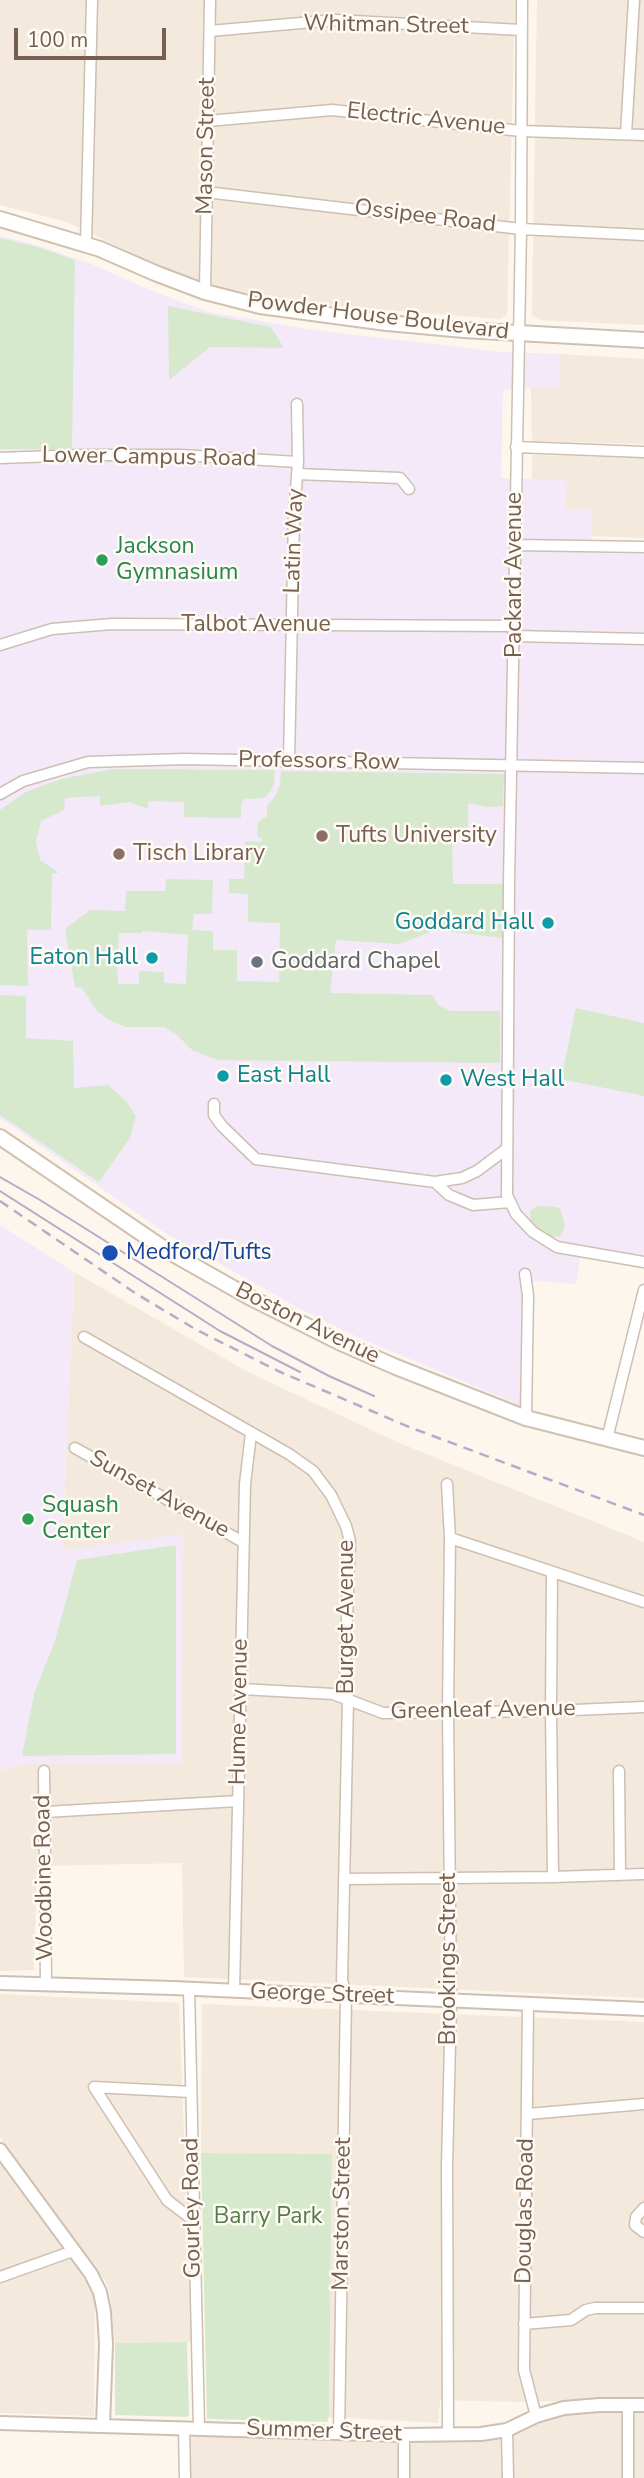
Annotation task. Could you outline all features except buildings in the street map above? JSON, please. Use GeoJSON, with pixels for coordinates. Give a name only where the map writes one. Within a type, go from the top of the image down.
{"type":"FeatureCollection","features":[{"type":"Feature","properties":{"kind":"main road","name":"Powder House Boulevard"},"geometry":{"type":"LineString","coordinates":[[0,219],[86,244],[205,292],[260,306],[387,323],[519,334],[644,340]]}},
{"type":"Feature","properties":{"kind":"main road","name":"Boston Avenue"},"geometry":{"type":"LineString","coordinates":[[0,1137],[166,1250],[249,1297],[396,1367],[526,1418],[644,1448]]}},
{"type":"Feature","properties":{"kind":"street"},"geometry":{"type":"LineString","coordinates":[[86,244],[92,0]]}},
{"type":"Feature","properties":{"kind":"street","name":"Mason Street"},"geometry":{"type":"LineString","coordinates":[[205,292],[210,0]]}},
{"type":"Feature","properties":{"kind":"street","name":"Packard Avenue"},"geometry":{"type":"LineString","coordinates":[[510,1202],[507,1195],[505,1150],[509,1065],[522,0]]}},
{"type":"Feature","properties":{"kind":"street"},"geometry":{"type":"LineString","coordinates":[[626,134],[634,0]]}},
{"type":"Feature","properties":{"kind":"street","name":"Whitman Street"},"geometry":{"type":"LineString","coordinates":[[210,30],[335,20],[522,30]]}},
{"type":"Feature","properties":{"kind":"street","name":"Electric Avenue"},"geometry":{"type":"LineString","coordinates":[[208,121],[332,110],[521,131],[644,135]]}},
{"type":"Feature","properties":{"kind":"street","name":"Ossipee Road"},"geometry":{"type":"LineString","coordinates":[[206,191],[521,229],[644,235]]}},
{"type":"Feature","properties":{"kind":"street","name":"Latin Way"},"geometry":{"type":"LineString","coordinates":[[289,762],[298,462],[297,404]]}},
{"type":"Feature","properties":{"kind":"street"},"geometry":{"type":"LineString","coordinates":[[516,447],[644,452]]}},
{"type":"Feature","properties":{"kind":"street","name":"Lower Campus Road"},"geometry":{"type":"LineString","coordinates":[[0,458],[180,455],[298,462]]}},
{"type":"Feature","properties":{"kind":"street"},"geometry":{"type":"LineString","coordinates":[[297,474],[400,478],[409,489]]}},
{"type":"Feature","properties":{"kind":"street"},"geometry":{"type":"LineString","coordinates":[[515,545],[644,547]]}},
{"type":"Feature","properties":{"kind":"street","name":"Talbot Avenue"},"geometry":{"type":"LineString","coordinates":[[0,645],[52,629],[113,624],[514,631],[644,639]]}},
{"type":"Feature","properties":{"kind":"street","name":"Professors Row"},"geometry":{"type":"LineString","coordinates":[[0,794],[23,781],[88,762],[184,760],[644,768]]}},
{"type":"Feature","properties":{"kind":"street"},"geometry":{"type":"LineString","coordinates":[[214,1104],[214,1115],[222,1126],[256,1159],[435,1182],[463,1178],[505,1150]]}},
{"type":"Feature","properties":{"kind":"street"},"geometry":{"type":"LineString","coordinates":[[435,1182],[449,1195],[473,1205],[510,1202],[516,1214],[533,1232],[557,1247],[644,1262]]}},
{"type":"Feature","properties":{"kind":"street"},"geometry":{"type":"LineString","coordinates":[[525,1275],[528,1295],[526,1418]]}},
{"type":"Feature","properties":{"kind":"street"},"geometry":{"type":"LineString","coordinates":[[607,1439],[644,1290]]}},
{"type":"Feature","properties":{"kind":"street","name":"Burget Avenue"},"geometry":{"type":"LineString","coordinates":[[85,1337],[289,1454],[313,1471],[331,1495],[346,1527],[350,1541],[345,1669],[348,1699],[342,1980],[346,1995]]}},
{"type":"Feature","properties":{"kind":"street","name":"Hume Avenue"},"geometry":{"type":"LineString","coordinates":[[233,1991],[243,1542],[245,1484],[251,1434]]}},
{"type":"Feature","properties":{"kind":"street","name":"Sunset Avenue"},"geometry":{"type":"LineString","coordinates":[[75,1448],[243,1542]]}},
{"type":"Feature","properties":{"kind":"street","name":"Brookings Street"},"geometry":{"type":"LineString","coordinates":[[447,1483],[450,1538],[448,1711],[451,2001],[447,2166],[448,2434]]}},
{"type":"Feature","properties":{"kind":"street"},"geometry":{"type":"LineString","coordinates":[[450,1538],[644,1602]]}},
{"type":"Feature","properties":{"kind":"street"},"geometry":{"type":"LineString","coordinates":[[552,1573],[553,1877]]}},
{"type":"Feature","properties":{"kind":"street","name":"Greenleaf Avenue"},"geometry":{"type":"LineString","coordinates":[[241,1689],[333,1694],[383,1713],[644,1707]]}},
{"type":"Feature","properties":{"kind":"street","name":"Woodbine Road"},"geometry":{"type":"LineString","coordinates":[[44,1771],[47,1984]]}},
{"type":"Feature","properties":{"kind":"street"},"geometry":{"type":"LineString","coordinates":[[619,1771],[621,1875]]}},
{"type":"Feature","properties":{"kind":"street"},"geometry":{"type":"LineString","coordinates":[[45,1812],[238,1801]]}},
{"type":"Feature","properties":{"kind":"street"},"geometry":{"type":"LineString","coordinates":[[344,1878],[644,1874]]}},
{"type":"Feature","properties":{"kind":"street","name":"George Street"},"geometry":{"type":"LineString","coordinates":[[0,1983],[644,2009]]}},
{"type":"Feature","properties":{"kind":"street","name":"Gourley Road"},"geometry":{"type":"LineString","coordinates":[[189,1989],[200,2428]]}},
{"type":"Feature","properties":{"kind":"street","name":"Marston Street"},"geometry":{"type":"LineString","coordinates":[[340,2434],[346,1995]]}},
{"type":"Feature","properties":{"kind":"street","name":"Douglas Road"},"geometry":{"type":"LineString","coordinates":[[528,2004],[524,2370],[536,2416]]}},
{"type":"Feature","properties":{"kind":"street"},"geometry":{"type":"LineString","coordinates":[[191,2092],[94,2087],[167,2200],[193,2220]]}},
{"type":"Feature","properties":{"kind":"street"},"geometry":{"type":"LineString","coordinates":[[528,2114],[644,2104]]}},
{"type":"Feature","properties":{"kind":"street"},"geometry":{"type":"LineString","coordinates":[[0,2150],[91,2274],[100,2292],[106,2344],[103,2425]]}},
{"type":"Feature","properties":{"kind":"street"},"geometry":{"type":"LineString","coordinates":[[644,2208],[636,2217],[635,2225],[644,2232]]}},
{"type":"Feature","properties":{"kind":"street"},"geometry":{"type":"LineString","coordinates":[[0,2277],[73,2250]]}},
{"type":"Feature","properties":{"kind":"street"},"geometry":{"type":"LineString","coordinates":[[524,2323],[571,2320],[586,2310],[595,2308],[644,2308]]}},
{"type":"Feature","properties":{"kind":"street","name":"Summer Street"},"geometry":{"type":"LineString","coordinates":[[0,2423],[340,2434],[481,2434],[507,2430],[536,2416],[564,2408],[644,2405]]}},
{"type":"Feature","properties":{"kind":"street"},"geometry":{"type":"LineString","coordinates":[[628,2406],[628,2478]]}},
{"type":"Feature","properties":{"kind":"street"},"geometry":{"type":"LineString","coordinates":[[184,2428],[185,2478]]}},
{"type":"Feature","properties":{"kind":"street"},"geometry":{"type":"LineString","coordinates":[[507,2430],[508,2478]]}},
{"type":"Feature","properties":{"kind":"street"},"geometry":{"type":"LineString","coordinates":[[404,2435],[404,2478]]}},
{"type":"Feature","properties":{"kind":"shaded area"},"geometry":{"type":"Polygon","coordinates":[[[0,0],[515,0],[507,314],[500,319],[323,305],[211,287],[163,268],[67,222],[0,205],[0,0]]]}},
{"type":"Feature","properties":{"kind":"shaded area"},"geometry":{"type":"Polygon","coordinates":[[[537,0],[644,0],[644,325],[540,320],[532,315],[537,0]]]}},
{"type":"Feature","properties":{"kind":"shaded area","name":"Tufts University"},"geometry":{"type":"Polygon","coordinates":[[[0,236],[89,263],[208,312],[314,330],[501,352],[560,354],[558,388],[503,389],[501,478],[567,480],[566,509],[592,510],[591,553],[644,554],[644,1256],[582,1246],[576,1284],[536,1281],[525,1284],[524,1407],[360,1338],[304,1311],[167,1234],[0,1118],[0,236]]]}},
{"type":"Feature","properties":{"kind":"shaded area"},"geometry":{"type":"Polygon","coordinates":[[[560,354],[644,359],[644,444],[532,441],[531,388],[558,388],[560,354]]]}},
{"type":"Feature","properties":{"kind":"shaded area"},"geometry":{"type":"Polygon","coordinates":[[[532,455],[644,458],[644,538],[591,536],[592,510],[566,509],[532,479],[532,455]]]}},
{"type":"Feature","properties":{"kind":"shaded area"},"geometry":{"type":"Polygon","coordinates":[[[0,1225],[74,1272],[62,1550],[183,1534],[182,1763],[25,1764],[0,1770],[0,1225]]]}},
{"type":"Feature","properties":{"kind":"shaded area"},"geometry":{"type":"Polygon","coordinates":[[[74,1272],[248,1372],[397,1442],[644,1542],[644,1998],[184,1977],[182,1863],[37,1866],[34,1970],[0,1971],[0,1770],[25,1764],[62,1551],[74,1272]]]}},
{"type":"Feature","properties":{"kind":"shaded area"},"geometry":{"type":"Polygon","coordinates":[[[0,1994],[179,2003],[192,2342],[115,2343],[110,2293],[106,2282],[0,2137],[0,1994]]]}},
{"type":"Feature","properties":{"kind":"shaded area"},"geometry":{"type":"Polygon","coordinates":[[[202,2004],[644,2022],[644,2399],[519,2402],[440,2400],[438,2423],[329,2417],[332,2154],[201,2153],[202,2004]]]}},
{"type":"Feature","properties":{"kind":"shaded area"},"geometry":{"type":"Polygon","coordinates":[[[0,2163],[90,2287],[95,2298],[94,2416],[0,2413],[0,2163]]]}},
{"type":"Feature","properties":{"kind":"shaded area"},"geometry":{"type":"Polygon","coordinates":[[[600,2410],[644,2410],[644,2478],[190,2478],[189,2440],[198,2435],[466,2441],[501,2438],[563,2414],[600,2410]]]}},
{"type":"Feature","properties":{"kind":"green space"},"geometry":{"type":"Polygon","coordinates":[[[0,238],[75,260],[72,449],[0,449],[0,238]]]}},
{"type":"Feature","properties":{"kind":"green space"},"geometry":{"type":"Polygon","coordinates":[[[168,306],[271,327],[284,348],[210,347],[169,380],[168,306]]]}},
{"type":"Feature","properties":{"kind":"green space"},"geometry":{"type":"Polygon","coordinates":[[[113,769],[275,770],[274,784],[270,792],[264,798],[244,799],[241,804],[241,818],[184,817],[184,802],[148,801],[148,809],[129,802],[100,806],[100,796],[65,798],[64,810],[41,821],[36,842],[40,860],[59,873],[52,873],[51,930],[27,930],[28,986],[0,985],[0,810],[26,792],[61,779],[113,769]]]}},
{"type":"Feature","properties":{"kind":"green space"},"geometry":{"type":"Polygon","coordinates":[[[281,771],[504,774],[503,806],[486,807],[468,803],[468,834],[452,835],[453,884],[503,884],[503,938],[435,930],[400,944],[336,940],[330,993],[432,995],[439,1006],[451,1011],[500,1011],[500,1063],[218,1060],[192,1050],[176,1034],[164,1027],[126,1027],[109,1020],[97,1011],[82,988],[75,987],[65,929],[90,910],[125,911],[126,891],[165,891],[166,879],[213,880],[212,914],[194,914],[192,930],[213,931],[213,950],[237,950],[237,981],[279,982],[280,923],[248,922],[248,894],[229,893],[229,879],[244,879],[245,841],[262,842],[262,838],[257,836],[258,822],[267,816],[267,806],[280,785],[281,771]],[[142,931],[119,933],[118,984],[139,984],[139,971],[164,972],[164,983],[186,984],[188,935],[142,931]]]}},
{"type":"Feature","properties":{"kind":"green space"},"geometry":{"type":"Polygon","coordinates":[[[0,995],[26,996],[26,1038],[73,1041],[74,1088],[108,1085],[125,1100],[136,1116],[130,1138],[99,1182],[0,1115],[0,995]]]}},
{"type":"Feature","properties":{"kind":"green space"},"geometry":{"type":"Polygon","coordinates":[[[576,1008],[644,1023],[644,1096],[561,1079],[576,1008]]]}},
{"type":"Feature","properties":{"kind":"green space"},"geometry":{"type":"Polygon","coordinates":[[[538,1206],[557,1207],[562,1211],[565,1225],[560,1237],[546,1236],[531,1223],[530,1210],[538,1206]]]}},
{"type":"Feature","properties":{"kind":"green space"},"geometry":{"type":"Polygon","coordinates":[[[176,1545],[176,1754],[22,1756],[34,1694],[55,1641],[77,1560],[176,1545]]]}},
{"type":"Feature","properties":{"kind":"green space","name":"Barry Park"},"geometry":{"type":"Polygon","coordinates":[[[201,2153],[332,2154],[327,2422],[207,2419],[201,2153]]]}},
{"type":"Feature","properties":{"kind":"green space"},"geometry":{"type":"Polygon","coordinates":[[[187,2342],[187,2417],[115,2415],[115,2343],[187,2342]]]}},
{"type":"Feature","properties":{"kind":"tram line"},"geometry":{"type":"LineString","coordinates":[[0,1177],[272,1346],[374,1396]]}},
{"type":"Feature","properties":{"kind":"tram line"},"geometry":{"type":"LineString","coordinates":[[0,1191],[220,1331],[300,1372]]}},
{"type":"Feature","properties":{"kind":"railway"},"geometry":{"type":"LineString","coordinates":[[0,1201],[135,1293],[195,1329],[278,1371],[409,1427],[644,1515]]}},
{"type":"Feature","properties":{"kind":"place","name":"Jackson Gymnasium"},"geometry":{"type":"Point","coordinates":[102,560]}},
{"type":"Feature","properties":{"kind":"place","name":"Tufts University"},"geometry":{"type":"Point","coordinates":[322,836]}},
{"type":"Feature","properties":{"kind":"place","name":"Tisch Library"},"geometry":{"type":"Point","coordinates":[119,854]}},
{"type":"Feature","properties":{"kind":"place","name":"Goddard Hall"},"geometry":{"type":"Point","coordinates":[548,923]}},
{"type":"Feature","properties":{"kind":"place","name":"Eaton Hall"},"geometry":{"type":"Point","coordinates":[152,958]}},
{"type":"Feature","properties":{"kind":"place","name":"Goddard Chapel"},"geometry":{"type":"Point","coordinates":[257,962]}},
{"type":"Feature","properties":{"kind":"place","name":"East Hall"},"geometry":{"type":"Point","coordinates":[223,1076]}},
{"type":"Feature","properties":{"kind":"place","name":"West Hall"},"geometry":{"type":"Point","coordinates":[446,1080]}},
{"type":"Feature","properties":{"kind":"place","name":"Medford/Tufts"},"geometry":{"type":"Point","coordinates":[110,1253]}},
{"type":"Feature","properties":{"kind":"place","name":"Squash Center"},"geometry":{"type":"Point","coordinates":[28,1519]}}]}
